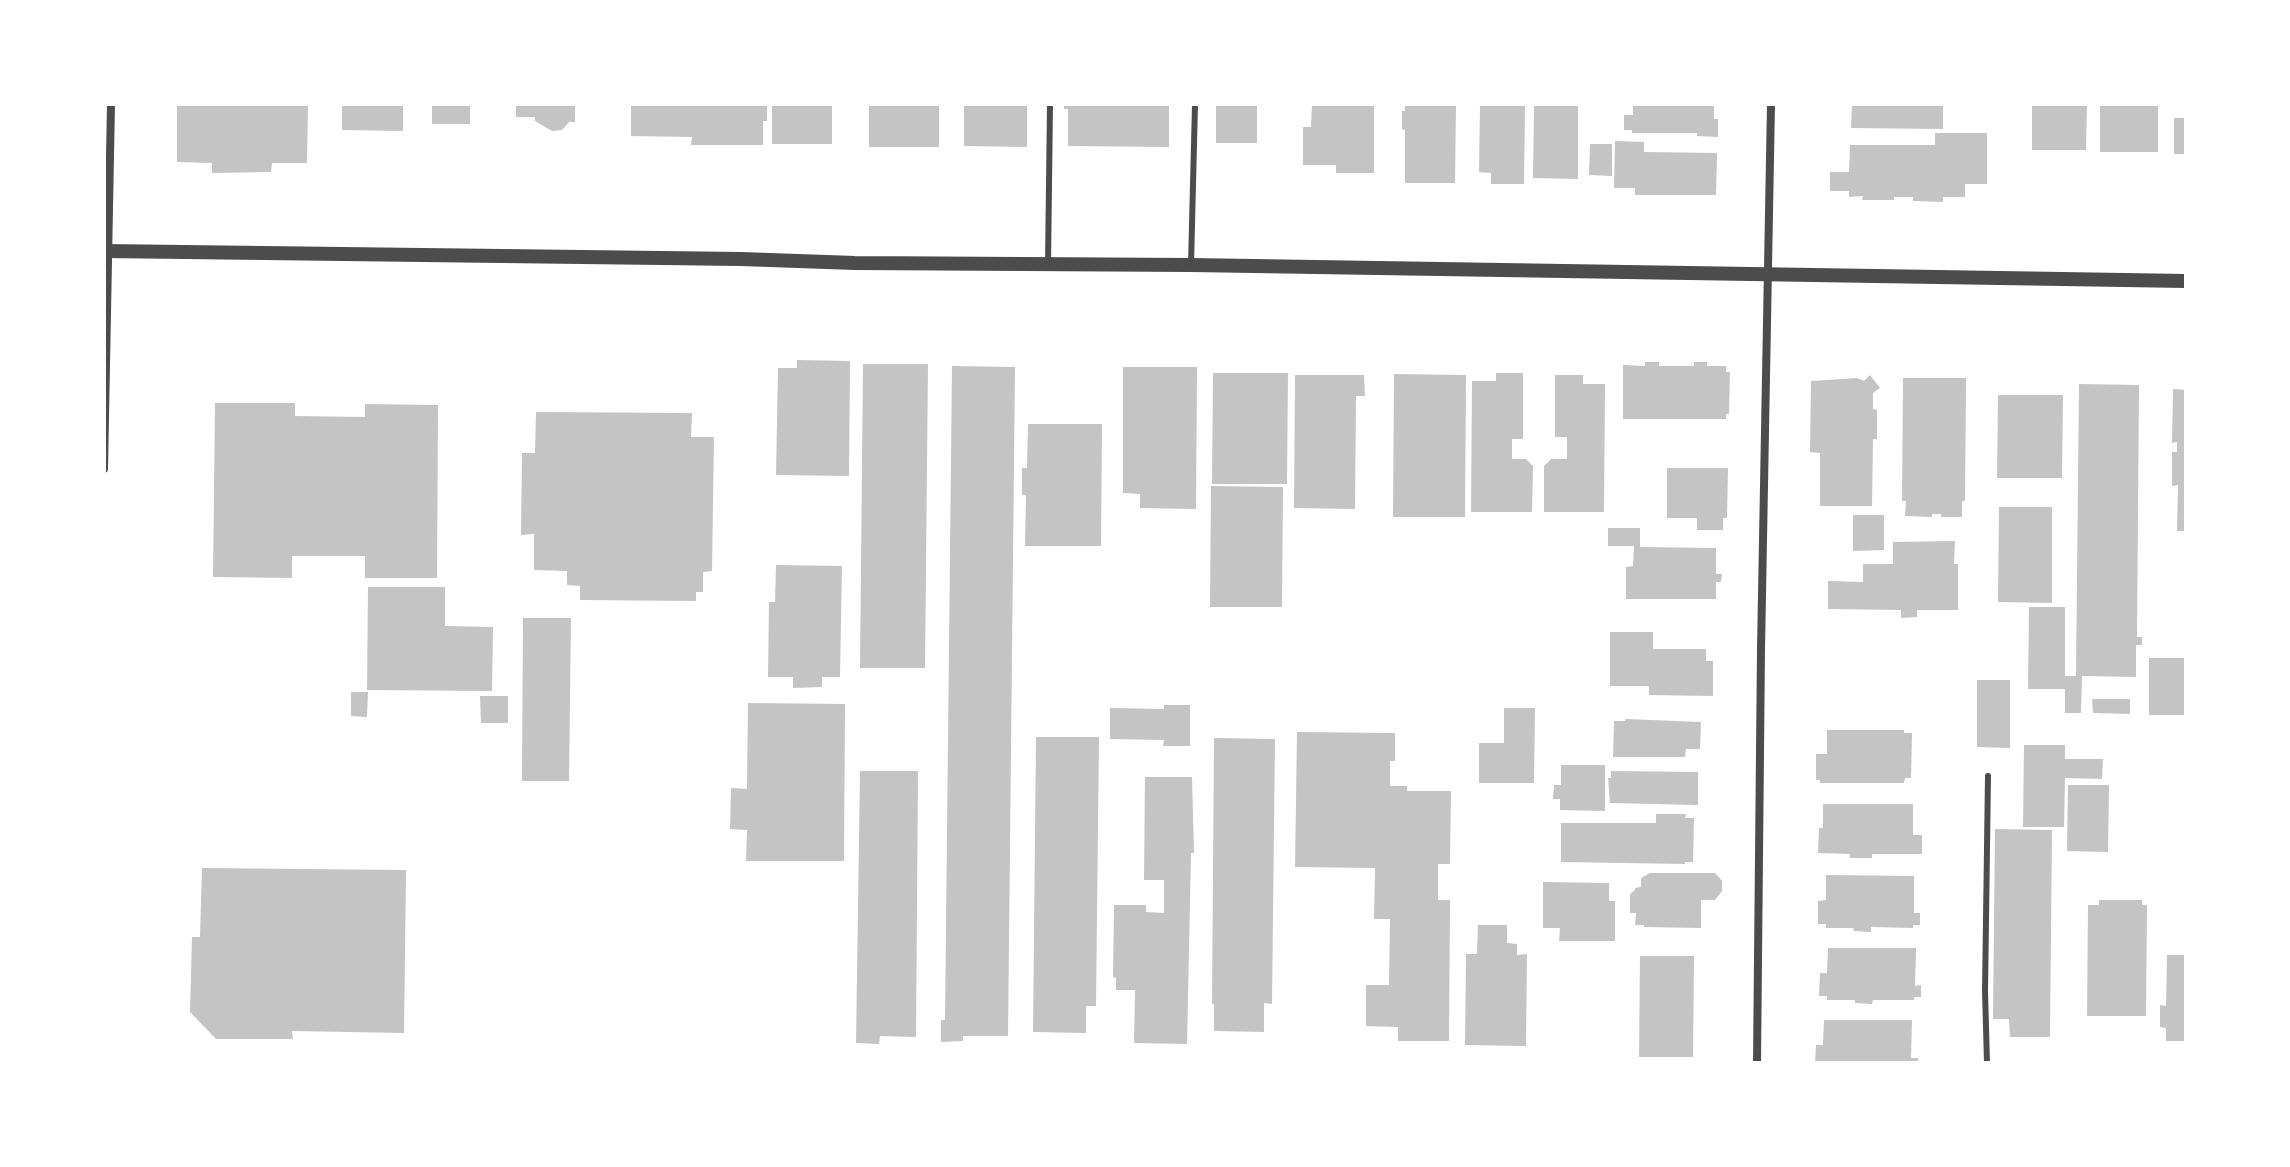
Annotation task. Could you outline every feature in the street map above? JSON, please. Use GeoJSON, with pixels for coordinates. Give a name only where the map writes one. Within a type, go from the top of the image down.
{"type":"FeatureCollection","features":[{"type":"Feature","properties":{"kind":"street"},"geometry":{"type":"LineString","coordinates":[[104,469],[111,104]]}},
{"type":"Feature","properties":{"kind":"street"},"geometry":{"type":"LineString","coordinates":[[1757,1063],[1771,104]]}},
{"type":"Feature","properties":{"kind":"street"},"geometry":{"type":"LineString","coordinates":[[106,251],[2186,281]]}},
{"type":"Feature","properties":{"kind":"lane"},"geometry":{"type":"LineString","coordinates":[[1048,264],[1050,104]]}},
{"type":"Feature","properties":{"kind":"lane"},"geometry":{"type":"LineString","coordinates":[[1191,265],[1195,104]]}},
{"type":"Feature","properties":{"kind":"lane"},"geometry":{"type":"LineString","coordinates":[[1987,1063],[1988,776]]}},
{"type":"Feature","properties":{"kind":"building"},"geometry":{"type":"Polygon","coordinates":[[[177,104],[308,104],[307,163],[272,163],[271,172],[212,173],[212,163],[177,162],[177,104]]]}},
{"type":"Feature","properties":{"kind":"building"},"geometry":{"type":"Polygon","coordinates":[[[342,104],[403,104],[403,131],[342,130],[342,104]]]}},
{"type":"Feature","properties":{"kind":"building"},"geometry":{"type":"Polygon","coordinates":[[[432,104],[470,104],[470,124],[432,124],[432,104]]]}},
{"type":"Feature","properties":{"kind":"building"},"geometry":{"type":"Polygon","coordinates":[[[516,104],[575,104],[575,122],[569,122],[562,130],[552,131],[535,121],[535,117],[516,117],[516,104]]]}},
{"type":"Feature","properties":{"kind":"building"},"geometry":{"type":"Polygon","coordinates":[[[631,104],[767,104],[763,145],[691,145],[692,137],[631,136],[631,104]]]}},
{"type":"Feature","properties":{"kind":"building"},"geometry":{"type":"Polygon","coordinates":[[[832,104],[832,144],[772,144],[772,105],[832,104]]]}},
{"type":"Feature","properties":{"kind":"building"},"geometry":{"type":"Polygon","coordinates":[[[869,104],[939,104],[939,147],[869,147],[869,104]]]}},
{"type":"Feature","properties":{"kind":"building"},"geometry":{"type":"Polygon","coordinates":[[[964,104],[1027,104],[1027,147],[964,146],[964,104]]]}},
{"type":"Feature","properties":{"kind":"building"},"geometry":{"type":"Polygon","coordinates":[[[1064,104],[1169,104],[1169,147],[1068,146],[1068,109],[1064,109],[1064,104]]]}},
{"type":"Feature","properties":{"kind":"building"},"geometry":{"type":"Polygon","coordinates":[[[1216,104],[1257,104],[1257,143],[1216,143],[1216,104]]]}},
{"type":"Feature","properties":{"kind":"building"},"geometry":{"type":"Polygon","coordinates":[[[1312,104],[1374,104],[1374,173],[1336,173],[1336,165],[1303,165],[1303,127],[1311,127],[1312,104]]]}},
{"type":"Feature","properties":{"kind":"building"},"geometry":{"type":"Polygon","coordinates":[[[1405,104],[1456,104],[1455,183],[1405,183],[1402,111],[1405,111],[1405,104]]]}},
{"type":"Feature","properties":{"kind":"building"},"geometry":{"type":"Polygon","coordinates":[[[1480,104],[1525,104],[1524,184],[1491,184],[1491,173],[1479,172],[1480,104]]]}},
{"type":"Feature","properties":{"kind":"building"},"geometry":{"type":"Polygon","coordinates":[[[1534,104],[1578,104],[1578,179],[1533,178],[1534,104]]]}},
{"type":"Feature","properties":{"kind":"building"},"geometry":{"type":"Polygon","coordinates":[[[1633,104],[1714,104],[1718,137],[1697,136],[1697,133],[1632,133],[1632,130],[1624,130],[1624,115],[1633,115],[1633,104]]]}},
{"type":"Feature","properties":{"kind":"building"},"geometry":{"type":"Polygon","coordinates":[[[1852,104],[1943,104],[1943,129],[1851,128],[1852,104]]]}},
{"type":"Feature","properties":{"kind":"building"},"geometry":{"type":"Polygon","coordinates":[[[2032,104],[2087,104],[2086,150],[2032,150],[2032,104]]]}},
{"type":"Feature","properties":{"kind":"building"},"geometry":{"type":"Polygon","coordinates":[[[2100,104],[2158,104],[2158,152],[2100,152],[2100,104]]]}},
{"type":"Feature","properties":{"kind":"building"},"geometry":{"type":"Polygon","coordinates":[[[2174,118],[2186,118],[2186,154],[2174,154],[2174,118]]]}},
{"type":"Feature","properties":{"kind":"building"},"geometry":{"type":"Polygon","coordinates":[[[1935,133],[1987,133],[1987,184],[1965,184],[1965,197],[1943,197],[1943,202],[1913,201],[1913,197],[1862,200],[1863,196],[1849,197],[1849,191],[1830,191],[1830,172],[1849,172],[1850,145],[1935,145],[1935,133]]]}},
{"type":"Feature","properties":{"kind":"building"},"geometry":{"type":"Polygon","coordinates":[[[1615,141],[1644,142],[1644,152],[1717,153],[1716,195],[1635,195],[1635,188],[1614,188],[1615,141]]]}},
{"type":"Feature","properties":{"kind":"building"},"geometry":{"type":"Polygon","coordinates":[[[1590,144],[1612,144],[1612,176],[1589,175],[1590,144]]]}},
{"type":"Feature","properties":{"kind":"building"},"geometry":{"type":"Polygon","coordinates":[[[797,360],[850,361],[849,476],[776,475],[778,368],[797,368],[797,360]]]}},
{"type":"Feature","properties":{"kind":"building"},"geometry":{"type":"Polygon","coordinates":[[[1645,362],[1659,362],[1659,366],[1694,366],[1694,362],[1707,362],[1707,366],[1726,366],[1726,372],[1730,372],[1729,414],[1726,414],[1726,419],[1623,419],[1623,365],[1645,366],[1645,362]]]}},
{"type":"Feature","properties":{"kind":"building"},"geometry":{"type":"Polygon","coordinates":[[[863,364],[928,364],[925,668],[860,668],[863,364]]]}},
{"type":"Feature","properties":{"kind":"building"},"geometry":{"type":"Polygon","coordinates":[[[952,366],[1015,367],[1008,1036],[963,1036],[963,1041],[941,1042],[941,1020],[945,1020],[952,366]]]}},
{"type":"Feature","properties":{"kind":"building"},"geometry":{"type":"Polygon","coordinates":[[[1123,367],[1197,367],[1196,509],[1140,508],[1140,494],[1123,493],[1123,367]]]}},
{"type":"Feature","properties":{"kind":"building"},"geometry":{"type":"Polygon","coordinates":[[[1213,373],[1288,373],[1287,484],[1212,484],[1213,373]]]}},
{"type":"Feature","properties":{"kind":"building"},"geometry":{"type":"Polygon","coordinates":[[[1496,373],[1523,373],[1523,439],[1512,439],[1512,459],[1526,459],[1533,466],[1532,512],[1471,512],[1472,381],[1496,381],[1496,373]]]}},
{"type":"Feature","properties":{"kind":"building"},"geometry":{"type":"Polygon","coordinates":[[[1394,374],[1466,375],[1465,517],[1393,517],[1394,374]]]}},
{"type":"Feature","properties":{"kind":"building"},"geometry":{"type":"Polygon","coordinates":[[[1295,375],[1364,375],[1365,396],[1356,396],[1355,509],[1294,508],[1295,375]]]}},
{"type":"Feature","properties":{"kind":"building"},"geometry":{"type":"Polygon","coordinates":[[[1555,375],[1583,375],[1583,384],[1605,384],[1604,512],[1544,512],[1544,466],[1551,459],[1567,459],[1567,437],[1555,437],[1555,375]]]}},
{"type":"Feature","properties":{"kind":"building"},"geometry":{"type":"Polygon","coordinates":[[[1870,375],[1880,388],[1873,393],[1873,409],[1877,410],[1877,439],[1873,439],[1872,506],[1820,506],[1820,453],[1810,452],[1811,381],[1857,378],[1864,381],[1870,375]]]}},
{"type":"Feature","properties":{"kind":"building"},"geometry":{"type":"Polygon","coordinates":[[[1903,378],[1966,378],[1965,501],[1962,501],[1962,517],[1941,517],[1941,514],[1932,514],[1932,517],[1905,516],[1906,501],[1902,501],[1903,378]]]}},
{"type":"Feature","properties":{"kind":"building"},"geometry":{"type":"Polygon","coordinates":[[[2079,384],[2139,385],[2137,637],[2142,637],[2142,645],[2136,645],[2136,677],[2082,676],[2081,713],[2065,713],[2065,689],[2028,689],[2029,607],[2065,607],[2065,676],[2076,676],[2079,384]]]}},
{"type":"Feature","properties":{"kind":"building"},"geometry":{"type":"Polygon","coordinates":[[[2173,389],[2186,390],[2186,531],[2177,531],[2178,485],[2172,486],[2172,452],[2177,452],[2177,442],[2172,443],[2173,389]]]}},
{"type":"Feature","properties":{"kind":"building"},"geometry":{"type":"Polygon","coordinates":[[[1998,395],[2063,395],[2062,478],[1997,478],[1998,395]]]}},
{"type":"Feature","properties":{"kind":"building"},"geometry":{"type":"Polygon","coordinates":[[[215,403],[295,403],[295,416],[365,417],[365,404],[438,405],[437,578],[365,578],[365,556],[292,556],[292,578],[213,577],[215,403]]]}},
{"type":"Feature","properties":{"kind":"building"},"geometry":{"type":"Polygon","coordinates":[[[536,412],[692,413],[691,437],[714,437],[712,571],[703,572],[703,592],[696,592],[696,601],[580,600],[580,586],[567,585],[567,571],[534,570],[534,534],[521,535],[522,453],[535,453],[536,412]]]}},
{"type":"Feature","properties":{"kind":"building"},"geometry":{"type":"Polygon","coordinates":[[[1028,424],[1102,424],[1101,546],[1025,546],[1026,495],[1022,495],[1022,468],[1027,468],[1028,424]]]}},
{"type":"Feature","properties":{"kind":"building"},"geometry":{"type":"Polygon","coordinates":[[[1667,468],[1728,468],[1727,518],[1723,518],[1723,530],[1697,530],[1697,518],[1667,518],[1667,468]]]}},
{"type":"Feature","properties":{"kind":"building"},"geometry":{"type":"Polygon","coordinates":[[[1211,486],[1283,487],[1282,607],[1210,607],[1211,486]]]}},
{"type":"Feature","properties":{"kind":"building"},"geometry":{"type":"Polygon","coordinates":[[[1999,507],[2052,507],[2052,603],[1998,602],[1999,507]]]}},
{"type":"Feature","properties":{"kind":"building"},"geometry":{"type":"Polygon","coordinates":[[[1853,515],[1884,515],[1884,550],[1853,551],[1853,515]]]}},
{"type":"Feature","properties":{"kind":"building"},"geometry":{"type":"Polygon","coordinates":[[[1608,528],[1640,528],[1640,547],[1716,548],[1716,574],[1722,574],[1721,582],[1716,582],[1716,599],[1626,599],[1626,567],[1633,566],[1634,546],[1608,546],[1608,528]]]}},
{"type":"Feature","properties":{"kind":"building"},"geometry":{"type":"Polygon","coordinates":[[[1955,541],[1958,610],[1917,610],[1917,617],[1901,618],[1901,610],[1828,609],[1828,581],[1863,582],[1863,564],[1893,564],[1893,542],[1955,541]]]}},
{"type":"Feature","properties":{"kind":"building"},"geometry":{"type":"Polygon","coordinates":[[[776,565],[842,566],[840,677],[822,677],[822,687],[793,688],[793,677],[768,677],[769,602],[775,602],[776,565]]]}},
{"type":"Feature","properties":{"kind":"building"},"geometry":{"type":"Polygon","coordinates":[[[368,587],[445,587],[445,626],[493,627],[492,691],[367,690],[368,587]]]}},
{"type":"Feature","properties":{"kind":"building"},"geometry":{"type":"Polygon","coordinates":[[[523,618],[571,618],[569,781],[522,781],[523,618]]]}},
{"type":"Feature","properties":{"kind":"building"},"geometry":{"type":"Polygon","coordinates":[[[1610,632],[1653,632],[1653,649],[1706,649],[1706,661],[1713,661],[1713,696],[1649,695],[1649,686],[1610,686],[1610,632]]]}},
{"type":"Feature","properties":{"kind":"building"},"geometry":{"type":"Polygon","coordinates":[[[2149,658],[2186,658],[2186,715],[2149,715],[2149,658]]]}},
{"type":"Feature","properties":{"kind":"building"},"geometry":{"type":"Polygon","coordinates":[[[1977,680],[2010,680],[2010,748],[1977,747],[1977,680]]]}},
{"type":"Feature","properties":{"kind":"building"},"geometry":{"type":"Polygon","coordinates":[[[351,692],[368,692],[367,717],[351,716],[351,692]]]}},
{"type":"Feature","properties":{"kind":"building"},"geometry":{"type":"Polygon","coordinates":[[[480,696],[508,696],[508,723],[481,723],[480,696]]]}},
{"type":"Feature","properties":{"kind":"building"},"geometry":{"type":"Polygon","coordinates":[[[2092,699],[2130,699],[2130,714],[2093,713],[2092,699]]]}},
{"type":"Feature","properties":{"kind":"building"},"geometry":{"type":"Polygon","coordinates":[[[748,703],[845,704],[844,861],[746,861],[747,830],[730,829],[731,788],[747,789],[748,703]]]}},
{"type":"Feature","properties":{"kind":"building"},"geometry":{"type":"Polygon","coordinates":[[[1164,705],[1190,705],[1190,746],[1163,746],[1164,740],[1110,739],[1110,708],[1164,709],[1164,705]]]}},
{"type":"Feature","properties":{"kind":"building"},"geometry":{"type":"Polygon","coordinates":[[[1504,708],[1535,708],[1534,783],[1479,783],[1479,743],[1504,743],[1504,708]]]}},
{"type":"Feature","properties":{"kind":"building"},"geometry":{"type":"Polygon","coordinates":[[[1614,721],[1701,722],[1700,749],[1686,749],[1685,757],[1613,757],[1614,721]]]}},
{"type":"Feature","properties":{"kind":"building"},"geometry":{"type":"Polygon","coordinates":[[[1827,730],[1904,730],[1904,733],[1912,733],[1911,778],[1905,778],[1904,783],[1820,783],[1816,780],[1816,754],[1827,754],[1827,730]]]}},
{"type":"Feature","properties":{"kind":"building"},"geometry":{"type":"Polygon","coordinates":[[[1297,732],[1395,733],[1395,761],[1390,761],[1390,786],[1407,786],[1407,791],[1451,791],[1450,864],[1438,864],[1438,900],[1450,900],[1449,1041],[1398,1041],[1398,1027],[1366,1026],[1366,985],[1389,985],[1390,919],[1374,919],[1375,868],[1295,867],[1297,732]]]}},
{"type":"Feature","properties":{"kind":"building"},"geometry":{"type":"Polygon","coordinates":[[[1036,737],[1099,737],[1096,1006],[1086,1006],[1086,1033],[1033,1032],[1036,737]]]}},
{"type":"Feature","properties":{"kind":"building"},"geometry":{"type":"Polygon","coordinates":[[[1214,738],[1275,739],[1272,1004],[1264,1003],[1264,1032],[1214,1031],[1214,738]]]}},
{"type":"Feature","properties":{"kind":"building"},"geometry":{"type":"Polygon","coordinates":[[[2024,745],[2065,745],[2065,759],[2103,759],[2102,779],[2065,778],[2064,827],[2023,827],[2024,745]]]}},
{"type":"Feature","properties":{"kind":"building"},"geometry":{"type":"Polygon","coordinates":[[[1561,765],[1605,765],[1605,811],[1560,810],[1560,799],[1553,799],[1554,785],[1561,785],[1561,765]]]}},
{"type":"Feature","properties":{"kind":"building"},"geometry":{"type":"Polygon","coordinates":[[[860,771],[918,771],[916,1037],[880,1036],[879,1044],[856,1043],[860,771]]]}},
{"type":"Feature","properties":{"kind":"building"},"geometry":{"type":"Polygon","coordinates":[[[1611,771],[1698,772],[1698,805],[1610,803],[1608,778],[1611,778],[1611,771]]]}},
{"type":"Feature","properties":{"kind":"building"},"geometry":{"type":"Polygon","coordinates":[[[1145,777],[1192,777],[1194,853],[1191,853],[1187,1044],[1134,1043],[1135,990],[1116,990],[1116,978],[1113,977],[1114,905],[1146,905],[1146,912],[1164,913],[1164,880],[1144,880],[1145,777]]]}},
{"type":"Feature","properties":{"kind":"building"},"geometry":{"type":"Polygon","coordinates":[[[2068,785],[2109,785],[2108,852],[2067,851],[2068,785]]]}},
{"type":"Feature","properties":{"kind":"building"},"geometry":{"type":"Polygon","coordinates":[[[1823,804],[1913,804],[1913,835],[1922,835],[1922,854],[1872,854],[1872,858],[1850,858],[1850,854],[1818,853],[1819,828],[1823,828],[1823,804]]]}},
{"type":"Feature","properties":{"kind":"building"},"geometry":{"type":"Polygon","coordinates":[[[1656,814],[1686,814],[1685,818],[1694,818],[1693,862],[1561,862],[1561,823],[1656,823],[1656,814]]]}},
{"type":"Feature","properties":{"kind":"building"},"geometry":{"type":"Polygon","coordinates":[[[1995,829],[2052,830],[2050,1037],[2010,1037],[2009,1019],[1993,1019],[1995,829]]]}},
{"type":"Feature","properties":{"kind":"building"},"geometry":{"type":"Polygon","coordinates":[[[202,868],[406,870],[404,1033],[292,1031],[293,1039],[216,1039],[190,1012],[192,937],[200,937],[202,868]]]}},
{"type":"Feature","properties":{"kind":"building"},"geometry":{"type":"Polygon","coordinates":[[[1650,873],[1715,873],[1722,881],[1722,891],[1715,900],[1701,900],[1701,928],[1635,925],[1636,913],[1630,913],[1630,894],[1641,887],[1641,878],[1650,873]]]}},
{"type":"Feature","properties":{"kind":"building"},"geometry":{"type":"Polygon","coordinates":[[[1826,875],[1914,876],[1914,913],[1920,913],[1920,925],[1913,925],[1913,928],[1871,927],[1871,932],[1826,928],[1826,924],[1818,924],[1818,901],[1826,900],[1826,875]]]}},
{"type":"Feature","properties":{"kind":"building"},"geometry":{"type":"Polygon","coordinates":[[[1543,882],[1609,883],[1609,901],[1615,901],[1615,941],[1559,941],[1560,928],[1543,928],[1543,882]]]}},
{"type":"Feature","properties":{"kind":"building"},"geometry":{"type":"Polygon","coordinates":[[[2099,900],[2142,900],[2142,905],[2147,905],[2146,1016],[2087,1016],[2088,905],[2099,905],[2099,900]]]}},
{"type":"Feature","properties":{"kind":"building"},"geometry":{"type":"Polygon","coordinates":[[[1478,925],[1507,925],[1507,943],[1517,944],[1517,955],[1527,954],[1526,1046],[1465,1045],[1466,954],[1477,954],[1478,925]]]}},
{"type":"Feature","properties":{"kind":"building"},"geometry":{"type":"Polygon","coordinates":[[[1828,948],[1916,948],[1915,986],[1921,985],[1921,997],[1914,997],[1914,1000],[1873,1000],[1872,1004],[1855,1003],[1855,1000],[1827,1000],[1827,996],[1819,996],[1820,973],[1827,973],[1828,948]]]}},
{"type":"Feature","properties":{"kind":"building"},"geometry":{"type":"Polygon","coordinates":[[[2167,955],[2186,955],[2186,1041],[2166,1041],[2166,1028],[2160,1027],[2160,1005],[2166,1006],[2167,955]]]}},
{"type":"Feature","properties":{"kind":"building"},"geometry":{"type":"Polygon","coordinates":[[[1640,956],[1694,956],[1693,1057],[1639,1057],[1640,956]]]}},
{"type":"Feature","properties":{"kind":"building"},"geometry":{"type":"Polygon","coordinates":[[[1824,1020],[1912,1020],[1911,1058],[1918,1058],[1918,1063],[1815,1063],[1816,1045],[1823,1045],[1824,1020]]]}}]}
